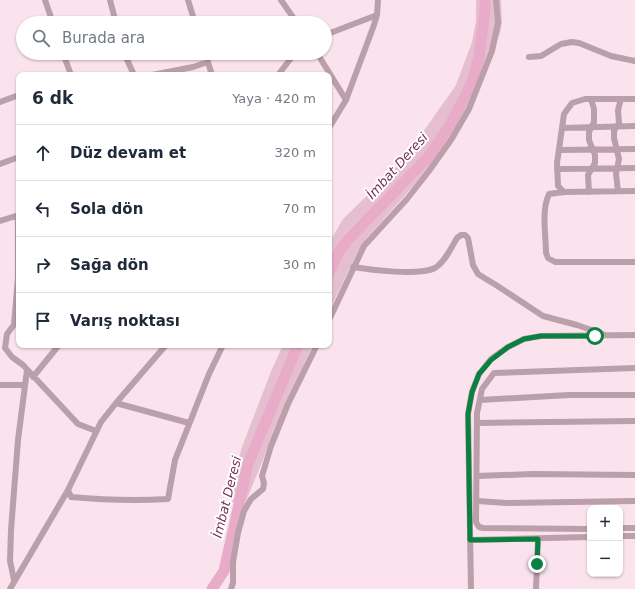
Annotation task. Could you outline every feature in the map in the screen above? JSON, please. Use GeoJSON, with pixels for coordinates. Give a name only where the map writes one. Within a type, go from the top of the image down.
{"type":"FeatureCollection","features":[{"type":"Feature","properties":{"kind":"street"},"geometry":{"type":"LineString","coordinates":[[45,0],[51,16]]}},
{"type":"Feature","properties":{"kind":"street"},"geometry":{"type":"LineString","coordinates":[[110,0],[114,16]]}},
{"type":"Feature","properties":{"kind":"street"},"geometry":{"type":"LineString","coordinates":[[188,0],[193,16]]}},
{"type":"Feature","properties":{"kind":"street"},"geometry":{"type":"LineString","coordinates":[[281,0],[292,16]]}},
{"type":"Feature","properties":{"kind":"street"},"geometry":{"type":"LineString","coordinates":[[332,123],[346,100],[377,15],[378,0]]}},
{"type":"Feature","properties":{"kind":"street"},"geometry":{"type":"LineString","coordinates":[[332,313],[364,246],[407,199],[429,171],[451,140],[469,109],[492,51],[498,23],[496,0]]}},
{"type":"Feature","properties":{"kind":"street"},"geometry":{"type":"LineString","coordinates":[[332,32],[377,15]]}},
{"type":"Feature","properties":{"kind":"street"},"geometry":{"type":"LineString","coordinates":[[529,57],[541,56],[561,44],[572,42],[579,43],[612,56],[635,61]]}},
{"type":"Feature","properties":{"kind":"street"},"geometry":{"type":"LineString","coordinates":[[66,60],[70,72]]}},
{"type":"Feature","properties":{"kind":"street"},"geometry":{"type":"LineString","coordinates":[[127,60],[133,72]]}},
{"type":"Feature","properties":{"kind":"street"},"geometry":{"type":"LineString","coordinates":[[280,72],[290,60]]}},
{"type":"Feature","properties":{"kind":"street"},"geometry":{"type":"LineString","coordinates":[[320,60],[326,72]]}},
{"type":"Feature","properties":{"kind":"street"},"geometry":{"type":"LineString","coordinates":[[167,72],[193,67],[208,62],[211,72]]}},
{"type":"Feature","properties":{"kind":"street"},"geometry":{"type":"LineString","coordinates":[[332,80],[346,100]]}},
{"type":"Feature","properties":{"kind":"street"},"geometry":{"type":"LineString","coordinates":[[0,102],[16,96]]}},
{"type":"Feature","properties":{"kind":"street"},"geometry":{"type":"LineString","coordinates":[[564,192],[558,186],[557,169],[564,114],[572,103],[585,99],[635,99]]}},
{"type":"Feature","properties":{"kind":"street"},"geometry":{"type":"LineString","coordinates":[[589,192],[588,175],[595,163],[595,155],[589,140],[589,132],[594,122],[594,110],[591,99]]}},
{"type":"Feature","properties":{"kind":"street"},"geometry":{"type":"LineString","coordinates":[[618,191],[616,174],[619,159],[614,138],[614,131],[619,123],[618,110],[621,99]]}},
{"type":"Feature","properties":{"kind":"street"},"geometry":{"type":"LineString","coordinates":[[562,128],[635,126]]}},
{"type":"Feature","properties":{"kind":"street"},"geometry":{"type":"LineString","coordinates":[[559,150],[635,149]]}},
{"type":"Feature","properties":{"kind":"street"},"geometry":{"type":"LineString","coordinates":[[0,164],[16,158]]}},
{"type":"Feature","properties":{"kind":"street"},"geometry":{"type":"LineString","coordinates":[[557,169],[635,168]]}},
{"type":"Feature","properties":{"kind":"street"},"geometry":{"type":"LineString","coordinates":[[635,191],[564,192],[549,194],[546,200],[546,253],[548,258],[555,262],[566,263],[635,262]]}},
{"type":"Feature","properties":{"kind":"street"},"geometry":{"type":"LineString","coordinates":[[0,221],[16,216]]}},
{"type":"Feature","properties":{"kind":"street"},"geometry":{"type":"LineString","coordinates":[[353,267],[412,272],[427,271],[441,263],[457,238],[461,235],[465,236],[468,238],[473,265],[478,274],[486,280],[543,316],[577,325],[608,336]]}},
{"type":"Feature","properties":{"kind":"street"},"geometry":{"type":"LineString","coordinates":[[14,324],[16,301]]}},
{"type":"Feature","properties":{"kind":"street"},"geometry":{"type":"LineString","coordinates":[[16,322],[7,334],[5,348],[12,357],[23,365],[78,424],[96,431]]}},
{"type":"Feature","properties":{"kind":"street"},"geometry":{"type":"LineString","coordinates":[[471,589],[468,414],[472,392],[479,374],[491,360],[508,347],[524,339],[541,336],[635,335]]}},
{"type":"Feature","properties":{"kind":"street"},"geometry":{"type":"LineString","coordinates":[[33,377],[57,348]]}},
{"type":"Feature","properties":{"kind":"street"},"geometry":{"type":"LineString","coordinates":[[10,589],[68,490],[96,431],[116,403],[163,348]]}},
{"type":"Feature","properties":{"kind":"street"},"geometry":{"type":"LineString","coordinates":[[68,490],[71,497],[86,499],[168,499],[175,460],[221,348]]}},
{"type":"Feature","properties":{"kind":"street"},"geometry":{"type":"LineString","coordinates":[[231,589],[233,583],[233,562],[238,533],[244,511],[251,499],[263,489],[264,483],[262,476],[271,446],[288,404],[316,348]]}},
{"type":"Feature","properties":{"kind":"street"},"geometry":{"type":"LineString","coordinates":[[587,529],[483,528],[479,526],[476,522],[477,413],[482,389],[494,373],[635,368]]}},
{"type":"Feature","properties":{"kind":"street"},"geometry":{"type":"LineString","coordinates":[[14,580],[10,561],[11,530],[18,440],[27,370]]}},
{"type":"Feature","properties":{"kind":"street"},"geometry":{"type":"LineString","coordinates":[[0,385],[25,385]]}},
{"type":"Feature","properties":{"kind":"street"},"geometry":{"type":"LineString","coordinates":[[480,400],[569,395],[635,395]]}},
{"type":"Feature","properties":{"kind":"street"},"geometry":{"type":"LineString","coordinates":[[116,403],[189,423]]}},
{"type":"Feature","properties":{"kind":"street"},"geometry":{"type":"LineString","coordinates":[[477,423],[635,421]]}},
{"type":"Feature","properties":{"kind":"street"},"geometry":{"type":"LineString","coordinates":[[477,476],[532,474],[635,475]]}},
{"type":"Feature","properties":{"kind":"street"},"geometry":{"type":"LineString","coordinates":[[476,501],[507,503],[635,501]]}},
{"type":"Feature","properties":{"kind":"street"},"geometry":{"type":"LineString","coordinates":[[623,528],[635,528]]}},
{"type":"Feature","properties":{"kind":"street"},"geometry":{"type":"LineString","coordinates":[[623,536],[635,536]]}},
{"type":"Feature","properties":{"kind":"street"},"geometry":{"type":"LineString","coordinates":[[470,540],[587,537]]}},
{"type":"Feature","properties":{"kind":"street"},"geometry":{"type":"LineString","coordinates":[[536,589],[538,539]]}},
{"type":"Feature","properties":{"kind":"shaded area"},"geometry":{"type":"Polygon","coordinates":[[[476,0],[501,0],[502,23],[500,33],[468,105],[449,139],[432,165],[366,239],[358,251],[332,305],[332,238],[343,219],[394,169],[416,142],[456,85],[472,42],[476,21],[476,0]]]}},
{"type":"Feature","properties":{"kind":"shaded area"},"geometry":{"type":"Polygon","coordinates":[[[282,348],[312,348],[274,430],[246,501],[232,502],[236,469],[242,447],[282,348]]]}},
{"type":"Feature","properties":{"kind":"waterway","name":"İmbat Deresi"},"geometry":{"type":"LineString","coordinates":[[332,267],[340,250],[347,241],[429,156],[450,125],[472,82],[479,57],[485,0]]}},
{"type":"Feature","properties":{"kind":"waterway","name":"İmbat Deresi"},"geometry":{"type":"LineString","coordinates":[[212,589],[224,571],[248,464],[297,348]]}},
{"type":"Feature","properties":{"kind":"route"},"geometry":{"type":"LineString","coordinates":[[537,564],[538,539],[470,540],[468,414],[472,392],[479,374],[491,360],[508,347],[524,339],[541,336],[595,336]]}}]}
